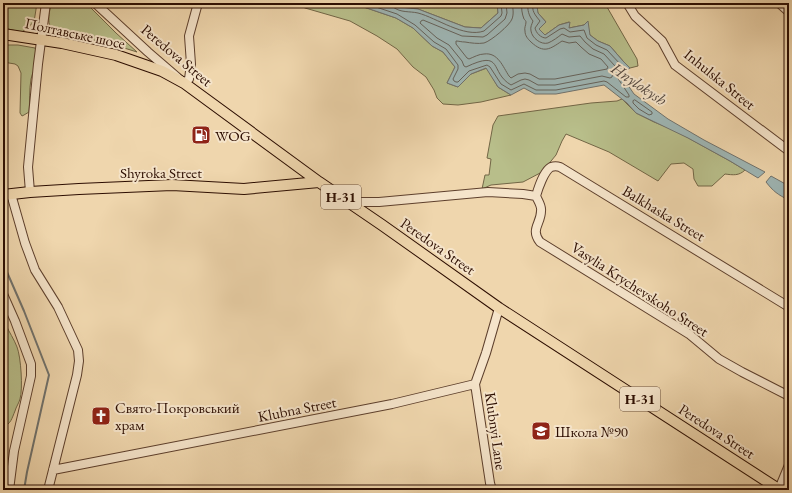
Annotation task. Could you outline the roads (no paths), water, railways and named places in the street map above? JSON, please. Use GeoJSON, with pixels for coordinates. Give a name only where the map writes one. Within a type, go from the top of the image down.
{"type":"FeatureCollection","features":[{"type":"Feature","properties":{"kind":"main road","name":"Полтавське шосе"},"geometry":{"type":"LineString","coordinates":[[3,34],[62,42],[116,55],[162,71],[184,84]]}},
{"type":"Feature","properties":{"kind":"main road","name":"Peredova Street"},"geometry":{"type":"LineString","coordinates":[[184,84],[319,182],[499,308],[779,490]]}},
{"type":"Feature","properties":{"kind":"main road","name":"Shyroka Street"},"geometry":{"type":"LineString","coordinates":[[7,195],[79,189],[172,185],[244,189],[319,182]]}},
{"type":"Feature","properties":{"kind":"street"},"geometry":{"type":"LineString","coordinates":[[30,192],[28,167],[46,3]]}},
{"type":"Feature","properties":{"kind":"street","name":"Peredova Street"},"geometry":{"type":"LineString","coordinates":[[95,3],[184,84]]}},
{"type":"Feature","properties":{"kind":"street"},"geometry":{"type":"LineString","coordinates":[[184,84],[189,79],[189,36],[198,3]]}},
{"type":"Feature","properties":{"kind":"street","name":"Inhulska Street"},"geometry":{"type":"LineString","coordinates":[[627,3],[635,16],[662,41],[676,65],[789,151]]}},
{"type":"Feature","properties":{"kind":"street"},"geometry":{"type":"LineString","coordinates":[[779,3],[789,12]]}},
{"type":"Feature","properties":{"kind":"street","name":"Balkhaska Street"},"geometry":{"type":"LineString","coordinates":[[536,196],[541,181],[549,168],[553,166],[560,167],[789,307]]}},
{"type":"Feature","properties":{"kind":"street"},"geometry":{"type":"LineString","coordinates":[[349,202],[379,202],[488,192],[536,196]]}},
{"type":"Feature","properties":{"kind":"street"},"geometry":{"type":"LineString","coordinates":[[7,195],[35,270],[58,307],[78,350],[78,375],[48,490]]}},
{"type":"Feature","properties":{"kind":"street","name":"Vasylia Krychevskoho Street"},"geometry":{"type":"LineString","coordinates":[[536,196],[542,210],[535,230],[537,239],[540,242],[689,334],[719,360],[789,396]]}},
{"type":"Feature","properties":{"kind":"street"},"geometry":{"type":"LineString","coordinates":[[3,294],[31,364],[31,376],[14,451],[9,490]]}},
{"type":"Feature","properties":{"kind":"street","name":"Klubnyi Lane"},"geometry":{"type":"LineString","coordinates":[[492,490],[475,384],[499,308]]}},
{"type":"Feature","properties":{"kind":"street","name":"Klubna Street"},"geometry":{"type":"LineString","coordinates":[[53,470],[392,404],[475,384]]}},
{"type":"Feature","properties":{"kind":"street"},"geometry":{"type":"LineString","coordinates":[[779,490],[789,465]]}},
{"type":"Feature","properties":{"kind":"water"},"geometry":{"type":"Polygon","coordinates":[[[352,3],[393,3],[400,7],[418,9],[465,27],[481,28],[498,13],[497,3],[557,3],[555,6],[545,4],[537,6],[538,13],[546,22],[539,29],[545,35],[559,25],[570,22],[569,28],[584,25],[588,21],[590,35],[598,41],[610,46],[630,68],[621,75],[634,94],[668,119],[765,172],[758,178],[688,138],[636,113],[627,103],[604,85],[556,94],[535,94],[524,88],[511,95],[498,87],[486,68],[471,74],[458,87],[447,83],[455,67],[443,52],[432,46],[413,28],[396,18],[352,3]]]}},
{"type":"Feature","properties":{"kind":"water"},"geometry":{"type":"Polygon","coordinates":[[[771,176],[789,186],[789,200],[776,192],[766,182],[771,176]]]}},
{"type":"Feature","properties":{"kind":"waterway"},"geometry":{"type":"LineString","coordinates":[[3,263],[49,375],[24,490]]}},
{"type":"Feature","properties":{"kind":"place","name":"WOG"},"geometry":{"type":"Point","coordinates":[201,135]}},
{"type":"Feature","properties":{"kind":"place","name":"Свято-Покровський храм"},"geometry":{"type":"Point","coordinates":[101,416]}},
{"type":"Feature","properties":{"kind":"place","name":"Школа №90"},"geometry":{"type":"Point","coordinates":[541,431]}},
{"type":"Feature","properties":{"kind":"water label","name":"Hnylokysh"},"geometry":{"type":"Point","coordinates":[639,84]}}]}
